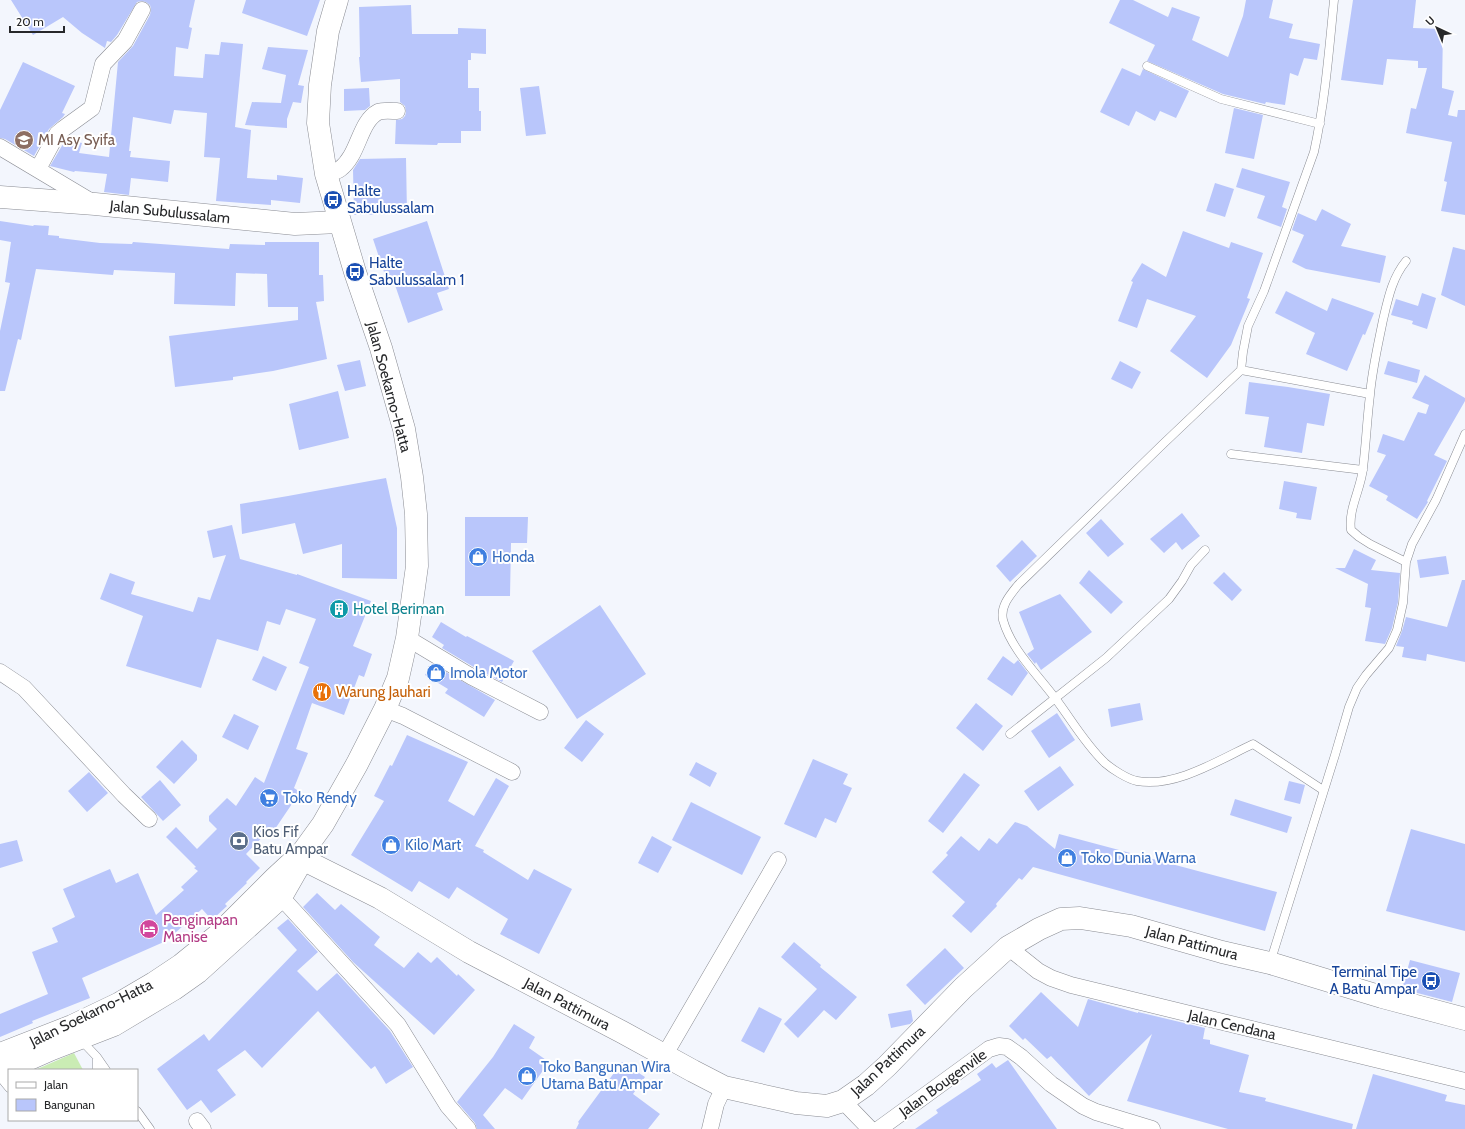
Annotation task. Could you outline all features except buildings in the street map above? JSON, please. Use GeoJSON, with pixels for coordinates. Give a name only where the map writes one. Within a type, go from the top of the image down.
{"type":"FeatureCollection","features":[{"type":"Feature","properties":{"kind":"main road","name":"Jalan Soekarno-Hatta"},"geometry":{"type":"LineString","coordinates":[[0,1054],[76,1032],[114,1025],[198,972],[281,897],[301,857],[323,824],[357,764],[385,709],[398,678],[407,638],[417,566],[416,514],[412,477],[402,422],[326,174],[318,123],[320,85],[328,30],[337,0]]}},
{"type":"Feature","properties":{"kind":"main road","name":"Jalan Subulussalam"},"geometry":{"type":"LineString","coordinates":[[0,197],[95,204],[295,224],[340,222]]}},
{"type":"Feature","properties":{"kind":"main road","name":"Jalan Soekarno-Hatta"},"geometry":{"type":"LineString","coordinates":[[0,1072],[52,1049],[180,965],[218,935],[301,857]]}},
{"type":"Feature","properties":{"kind":"main road","name":"Jalan Pattimura"},"geometry":{"type":"LineString","coordinates":[[301,857],[380,898],[469,952],[724,1087],[796,1103],[827,1106],[843,1101],[866,1085],[887,1066],[963,988],[1008,947],[1039,929],[1061,919],[1080,918],[1131,926],[1222,952],[1270,963],[1382,997],[1465,1019]]}},
{"type":"Feature","properties":{"kind":"street"},"geometry":{"type":"LineString","coordinates":[[38,169],[57,134],[92,108],[103,64],[125,40],[142,10]]}},
{"type":"Feature","properties":{"kind":"street"},"geometry":{"type":"LineString","coordinates":[[326,174],[339,170],[346,163],[355,151],[364,129],[372,117],[380,111],[397,111]]}},
{"type":"Feature","properties":{"kind":"street"},"geometry":{"type":"LineString","coordinates":[[0,147],[95,204]]}},
{"type":"Feature","properties":{"kind":"street"},"geometry":{"type":"LineString","coordinates":[[407,638],[472,677],[540,712]]}},
{"type":"Feature","properties":{"kind":"street"},"geometry":{"type":"LineString","coordinates":[[0,672],[24,688],[124,795],[149,819]]}},
{"type":"Feature","properties":{"kind":"street"},"geometry":{"type":"LineString","coordinates":[[385,709],[403,716],[512,772]]}},
{"type":"Feature","properties":{"kind":"street"},"geometry":{"type":"LineString","coordinates":[[664,1056],[778,860]]}},
{"type":"Feature","properties":{"kind":"street"},"geometry":{"type":"LineString","coordinates":[[281,897],[398,1025],[448,1106],[468,1129]]}},
{"type":"Feature","properties":{"kind":"street","name":"Jalan Cendana"},"geometry":{"type":"LineString","coordinates":[[1008,947],[1038,971],[1050,978],[1070,985],[1465,1081]]}},
{"type":"Feature","properties":{"kind":"street","name":"Jalan Bougenvile"},"geometry":{"type":"LineString","coordinates":[[879,1129],[989,1050],[999,1046],[1007,1046],[1051,1084],[1083,1106],[1096,1112],[1152,1129]]}},
{"type":"Feature","properties":{"kind":"street"},"geometry":{"type":"LineString","coordinates":[[710,1129],[716,1104],[724,1087]]}},
{"type":"Feature","properties":{"kind":"street"},"geometry":{"type":"LineString","coordinates":[[843,1101],[870,1129]]}},
{"type":"Feature","properties":{"kind":"lane"},"geometry":{"type":"LineString","coordinates":[[1323,790],[1253,744],[1180,778],[1149,782],[1135,780],[1106,763],[1085,740],[1019,650],[1003,619],[1003,608],[1018,585],[1039,564],[1241,370],[1248,326],[1264,291],[1314,152],[1320,124],[1334,0]]}},
{"type":"Feature","properties":{"kind":"lane"},"geometry":{"type":"LineString","coordinates":[[1147,66],[1221,99],[1320,124]]}},
{"type":"Feature","properties":{"kind":"lane"},"geometry":{"type":"LineString","coordinates":[[1406,261],[1394,281],[1377,348],[1370,394],[1363,470],[1351,514],[1351,530],[1364,540],[1406,562]]}},
{"type":"Feature","properties":{"kind":"lane"},"geometry":{"type":"LineString","coordinates":[[1241,370],[1370,394]]}},
{"type":"Feature","properties":{"kind":"lane"},"geometry":{"type":"LineString","coordinates":[[1270,963],[1349,707],[1357,688],[1389,648],[1397,630],[1403,603],[1406,562],[1412,544],[1439,494],[1465,434]]}},
{"type":"Feature","properties":{"kind":"lane"},"geometry":{"type":"LineString","coordinates":[[1232,454],[1363,470]]}},
{"type":"Feature","properties":{"kind":"lane"},"geometry":{"type":"LineString","coordinates":[[1010,734],[1106,658],[1168,599],[1182,581],[1191,565],[1205,550]]}},
{"type":"Feature","properties":{"kind":"lane"},"geometry":{"type":"LineString","coordinates":[[76,1032],[105,1069]]}},
{"type":"Feature","properties":{"kind":"lane"},"geometry":{"type":"LineString","coordinates":[[97,1057],[97,1069]]}},
{"type":"Feature","properties":{"kind":"lane"},"geometry":{"type":"LineString","coordinates":[[0,1077],[8,1087]]}},
{"type":"Feature","properties":{"kind":"lane"},"geometry":{"type":"LineString","coordinates":[[138,1112],[150,1129]]}},
{"type":"Feature","properties":{"kind":"green space"},"geometry":{"type":"Polygon","coordinates":[[[74,1053],[82,1069],[37,1069],[74,1053]]]}},
{"type":"Feature","properties":{"kind":"place","name":"MI Asy Syifa"},"geometry":{"type":"Point","coordinates":[24,140]}},
{"type":"Feature","properties":{"kind":"place","name":"Halte Sabulussalam"},"geometry":{"type":"Point","coordinates":[333,200]}},
{"type":"Feature","properties":{"kind":"place","name":"Halte Sabulussalam 1"},"geometry":{"type":"Point","coordinates":[355,272]}},
{"type":"Feature","properties":{"kind":"place","name":"Honda"},"geometry":{"type":"Point","coordinates":[478,557]}},
{"type":"Feature","properties":{"kind":"place","name":"Hotel Beriman"},"geometry":{"type":"Point","coordinates":[339,609]}},
{"type":"Feature","properties":{"kind":"place","name":"Imola Motor"},"geometry":{"type":"Point","coordinates":[436,673]}},
{"type":"Feature","properties":{"kind":"place","name":"Warung Jauhari"},"geometry":{"type":"Point","coordinates":[322,692]}},
{"type":"Feature","properties":{"kind":"place","name":"Toko Rendy"},"geometry":{"type":"Point","coordinates":[269,798]}},
{"type":"Feature","properties":{"kind":"place","name":"Kios Fif Batu Ampar"},"geometry":{"type":"Point","coordinates":[239,841]}},
{"type":"Feature","properties":{"kind":"place","name":"Kilo Mart"},"geometry":{"type":"Point","coordinates":[391,845]}},
{"type":"Feature","properties":{"kind":"place","name":"Toko Dunia Warna"},"geometry":{"type":"Point","coordinates":[1067,858]}},
{"type":"Feature","properties":{"kind":"place","name":"Penginapan Manise"},"geometry":{"type":"Point","coordinates":[149,929]}},
{"type":"Feature","properties":{"kind":"place","name":"Terminal Tipe A Batu Ampar"},"geometry":{"type":"Point","coordinates":[1431,981]}},
{"type":"Feature","properties":{"kind":"place","name":"Toko Bangunan Wira Utama Batu Ampar"},"geometry":{"type":"Point","coordinates":[527,1076]}}]}
